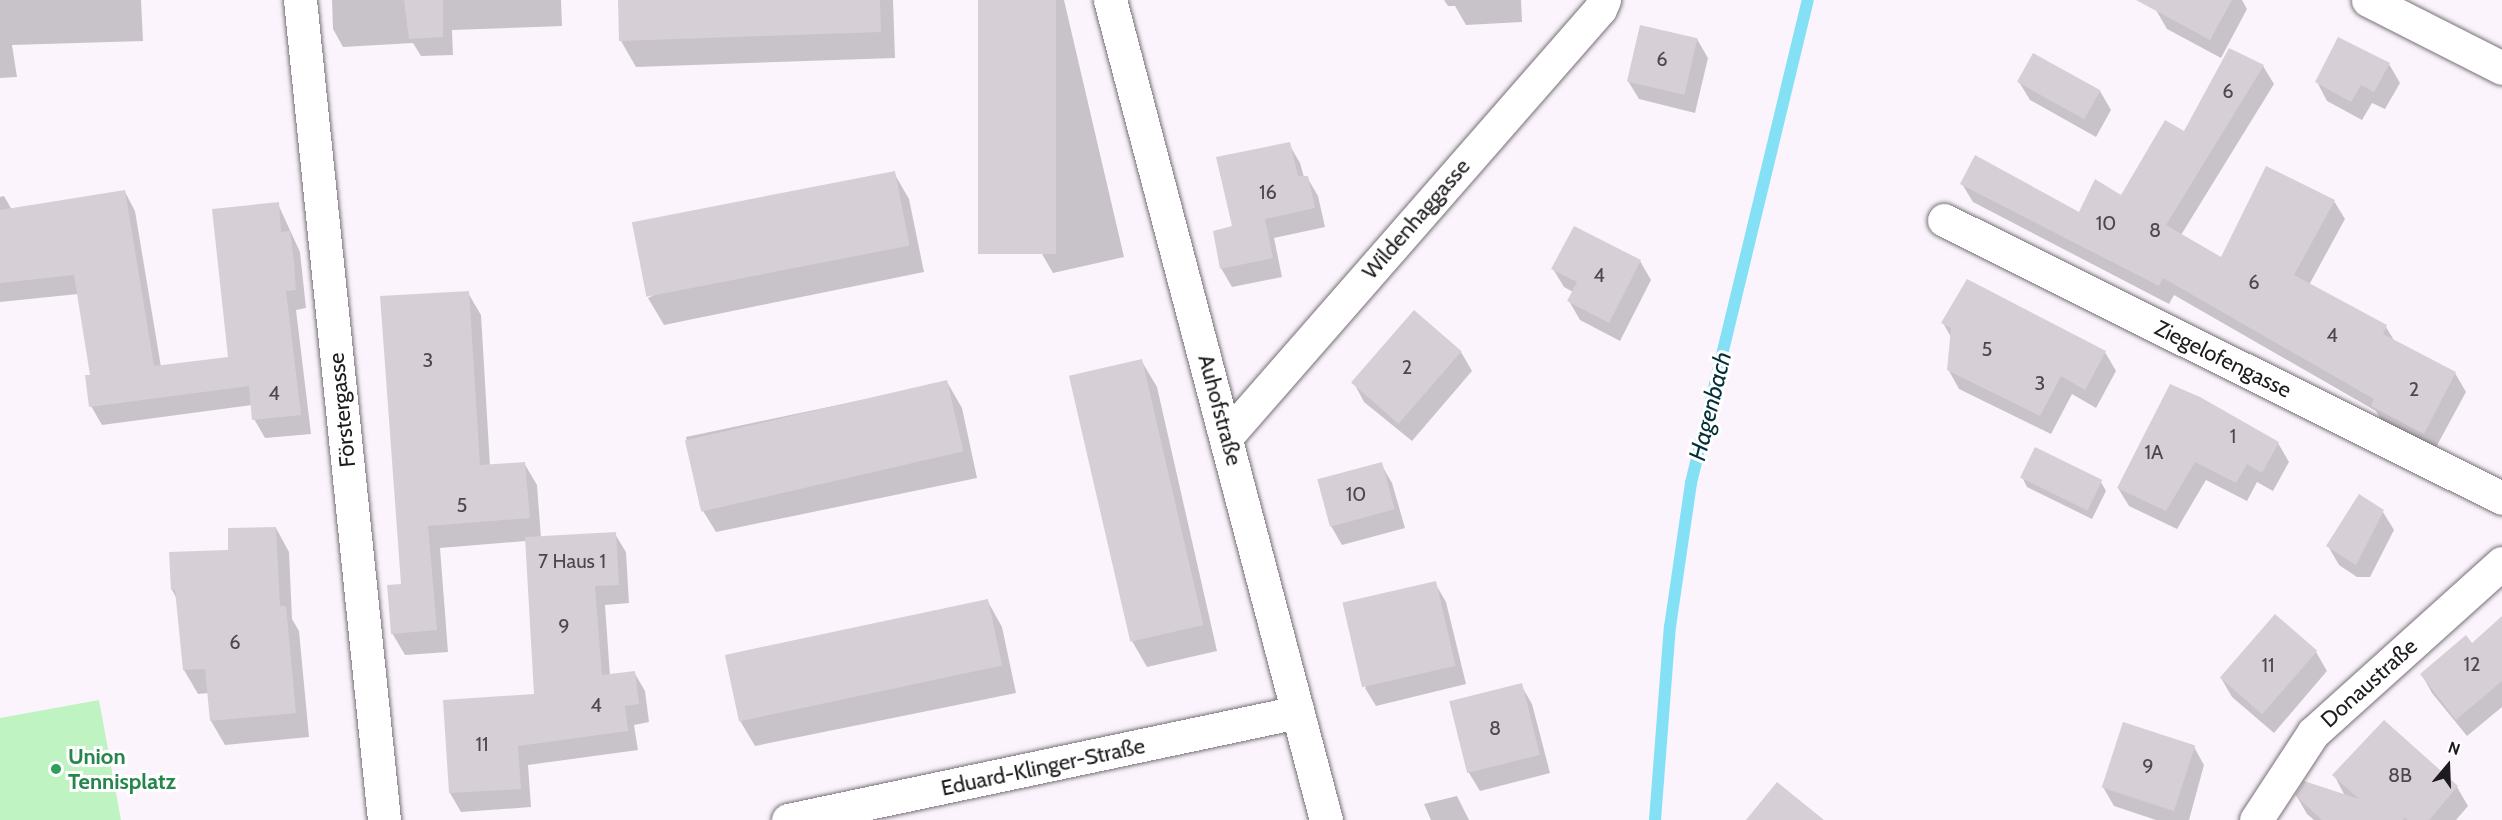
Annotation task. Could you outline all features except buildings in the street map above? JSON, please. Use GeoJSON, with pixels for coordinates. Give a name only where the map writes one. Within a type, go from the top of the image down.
{"type":"FeatureCollection","features":[{"type":"Feature","properties":{"kind":"street","name":"Förstergasse"},"geometry":{"type":"LineString","coordinates":[[300,0],[384,820]]}},
{"type":"Feature","properties":{"kind":"street","name":"Auhofstraße"},"geometry":{"type":"LineString","coordinates":[[1110,0],[1227,436],[1326,820]]}},
{"type":"Feature","properties":{"kind":"street","name":"Wildenhaggasse"},"geometry":{"type":"LineString","coordinates":[[1227,436],[1600,9],[1604,0]]}},
{"type":"Feature","properties":{"kind":"street"},"geometry":{"type":"LineString","coordinates":[[2368,0],[2502,68]]}},
{"type":"Feature","properties":{"kind":"street","name":"Ziegelofengasse"},"geometry":{"type":"LineString","coordinates":[[1944,220],[2502,498]]}},
{"type":"Feature","properties":{"kind":"street","name":"Donaustraße"},"geometry":{"type":"LineString","coordinates":[[2256,820],[2313,733],[2502,563]]}},
{"type":"Feature","properties":{"kind":"street","name":"Eduard-Klinger-Straße"},"geometry":{"type":"LineString","coordinates":[[788,820],[1298,712]]}},
{"type":"Feature","properties":{"kind":"green space","name":"Union Tennisplatz"},"geometry":{"type":"Polygon","coordinates":[[[99,700],[121,820],[0,820],[0,718],[99,700]]]}},
{"type":"Feature","properties":{"kind":"waterway","name":"Hagenbach"},"geometry":{"type":"LineString","coordinates":[[1655,820],[1670,627],[1691,483],[1808,0]]}},
{"type":"Feature","properties":{"kind":"place","name":"Union Tennisplatz"},"geometry":{"type":"Point","coordinates":[56,769]}}]}
